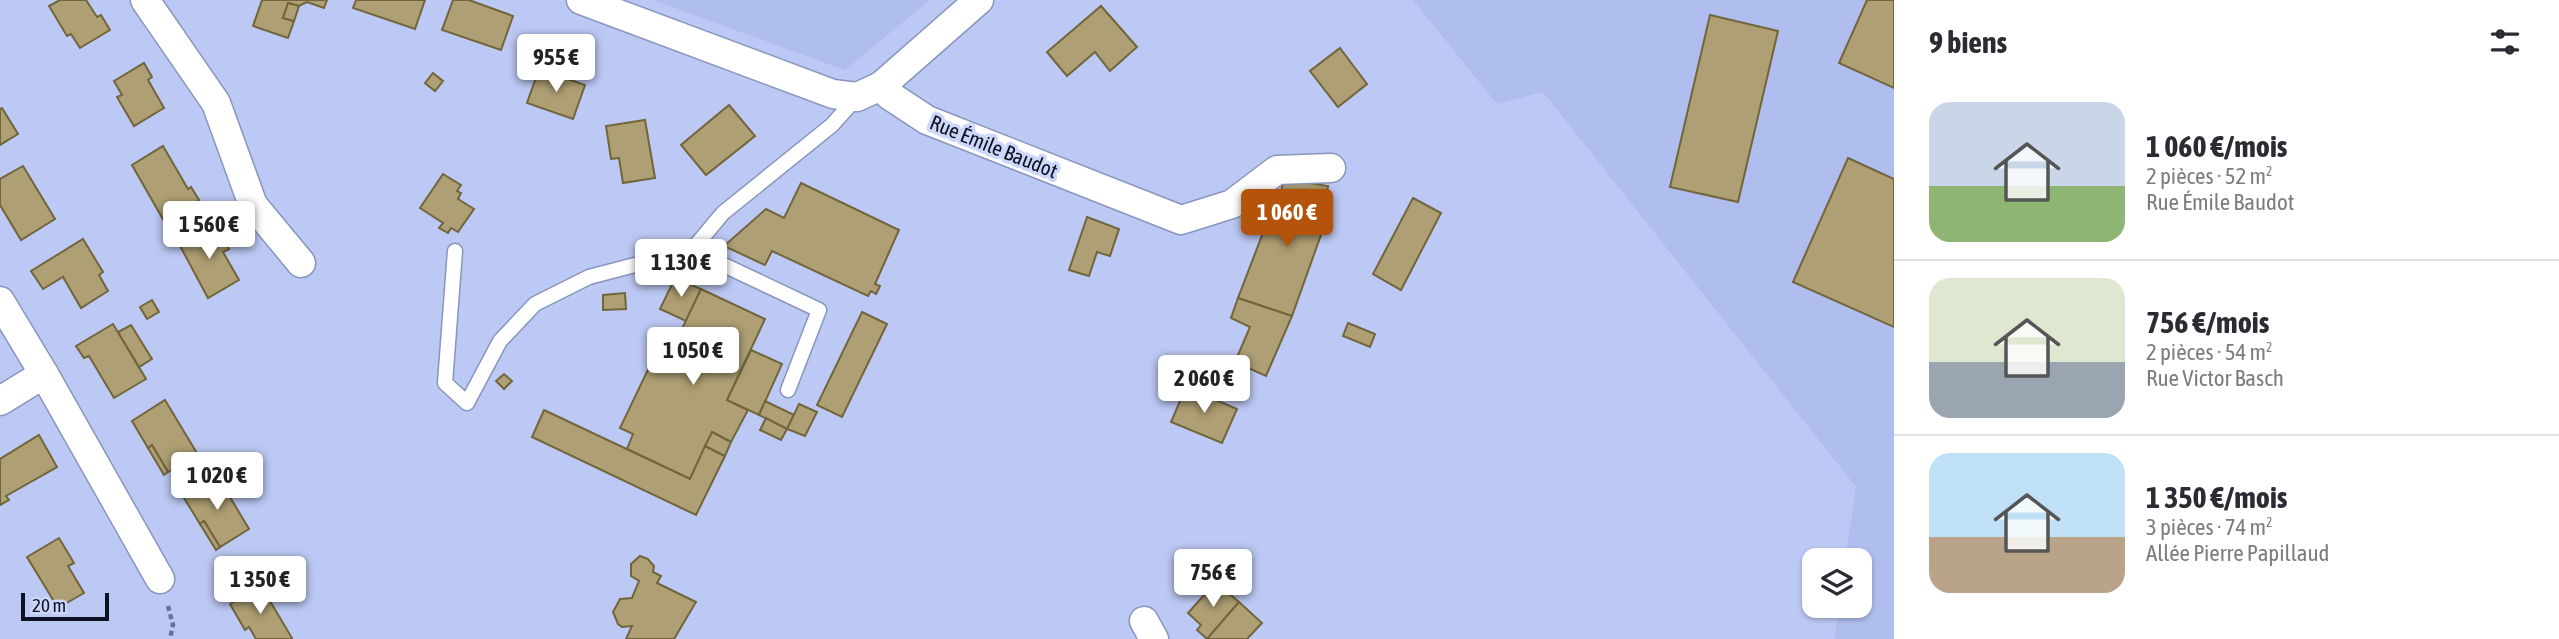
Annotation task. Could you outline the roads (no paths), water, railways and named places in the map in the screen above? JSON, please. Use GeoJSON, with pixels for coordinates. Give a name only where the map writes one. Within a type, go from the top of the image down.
{"type":"FeatureCollection","features":[{"type":"Feature","properties":{"kind":"street"},"geometry":{"type":"LineString","coordinates":[[145,0],[216,103],[253,205],[301,264]]}},
{"type":"Feature","properties":{"kind":"street","name":"Rue Émile Baudot"},"geometry":{"type":"LineString","coordinates":[[582,0],[833,94],[869,91],[889,95],[927,121],[1181,219],[1232,204],[1277,170],[1331,168]]}},
{"type":"Feature","properties":{"kind":"street"},"geometry":{"type":"LineString","coordinates":[[869,91],[979,0]]}},
{"type":"Feature","properties":{"kind":"street"},"geometry":{"type":"LineString","coordinates":[[0,301],[160,579]]}},
{"type":"Feature","properties":{"kind":"street"},"geometry":{"type":"LineString","coordinates":[[0,401],[44,374]]}},
{"type":"Feature","properties":{"kind":"lane"},"geometry":{"type":"LineString","coordinates":[[455,251],[445,383],[467,403],[500,341],[535,304],[589,277],[692,250],[723,213],[832,125],[869,91]]}},
{"type":"Feature","properties":{"kind":"lane"},"geometry":{"type":"LineString","coordinates":[[692,250],[819,310],[788,390]]}}]}
